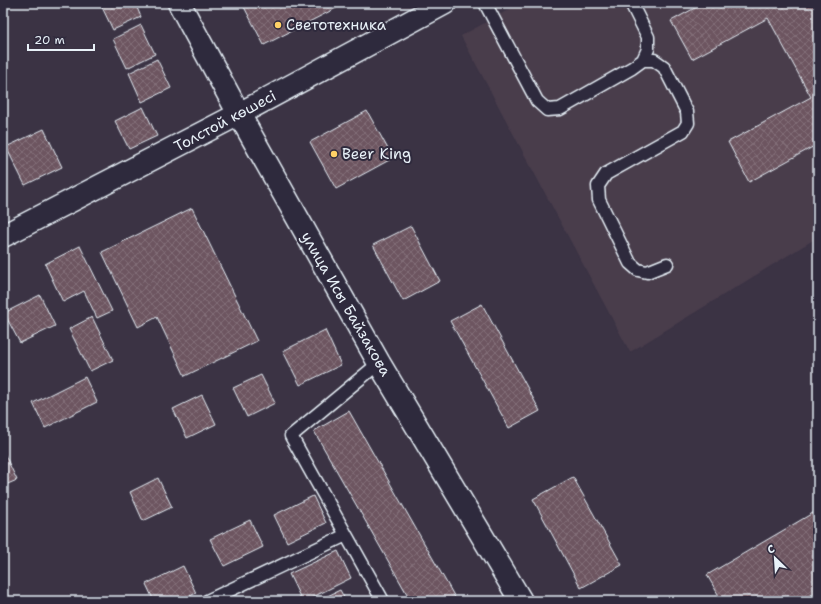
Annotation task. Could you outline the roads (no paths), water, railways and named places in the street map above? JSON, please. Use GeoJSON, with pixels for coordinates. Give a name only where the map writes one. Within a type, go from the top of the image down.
{"type":"FeatureCollection","features":[{"type":"Feature","properties":{"kind":"street","name":"улица Исы Байзакова"},"geometry":{"type":"LineString","coordinates":[[179,3],[239,114],[379,363],[521,601]]}},
{"type":"Feature","properties":{"kind":"street","name":"Толстой көшесі"},"geometry":{"type":"LineString","coordinates":[[3,236],[239,114],[446,3]]}},
{"type":"Feature","properties":{"kind":"lane"},"geometry":{"type":"LineString","coordinates":[[485,3],[537,101],[547,110],[560,109],[632,68],[643,60],[648,49],[648,37],[631,3]]}},
{"type":"Feature","properties":{"kind":"lane"},"geometry":{"type":"LineString","coordinates":[[643,60],[654,60],[664,67],[687,112],[688,123],[683,131],[606,174],[598,186],[599,200],[630,263],[638,270],[647,272],[667,264]]}},
{"type":"Feature","properties":{"kind":"lane"},"geometry":{"type":"LineString","coordinates":[[379,363],[291,436],[382,601]]}},
{"type":"Feature","properties":{"kind":"lane"},"geometry":{"type":"LineString","coordinates":[[207,601],[346,535]]}},
{"type":"Feature","properties":{"kind":"place","name":"Светотехника"},"geometry":{"type":"Point","coordinates":[278,25]}},
{"type":"Feature","properties":{"kind":"place","name":"Beer King"},"geometry":{"type":"Point","coordinates":[334,154]}}]}
